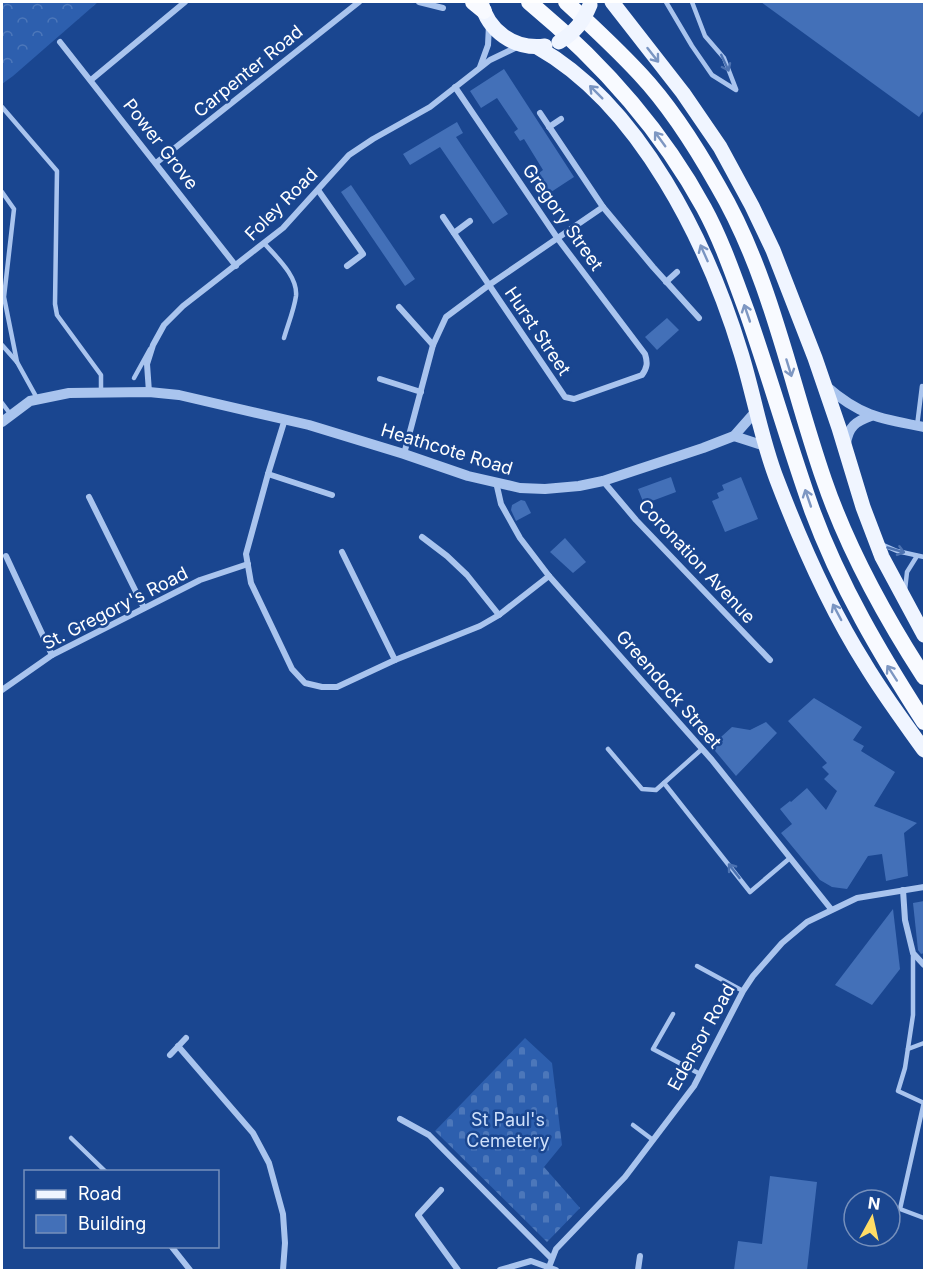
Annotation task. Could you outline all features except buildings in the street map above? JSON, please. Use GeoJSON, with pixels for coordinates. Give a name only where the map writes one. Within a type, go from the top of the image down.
{"type":"FeatureCollection","features":[{"type":"Feature","properties":{"kind":"highway"},"geometry":{"type":"LineString","coordinates":[[529,2],[591,58],[621,89],[669,151],[704,208],[730,263],[813,512],[837,571],[887,666],[924,722]]}},
{"type":"Feature","properties":{"kind":"highway"},"geometry":{"type":"LineString","coordinates":[[566,2],[642,75],[666,106],[719,187],[740,230],[766,297],[824,480],[841,524],[870,587],[924,677]]}},
{"type":"Feature","properties":{"kind":"main road"},"geometry":{"type":"LineString","coordinates":[[612,2],[683,93],[720,147],[773,250],[824,384],[846,449],[862,507],[876,541],[924,634]]}},
{"type":"Feature","properties":{"kind":"main road"},"geometry":{"type":"LineString","coordinates":[[530,46],[559,42],[572,33],[581,24],[590,3]]}},
{"type":"Feature","properties":{"kind":"main road"},"geometry":{"type":"LineString","coordinates":[[482,9],[509,40],[530,46],[570,69],[596,92],[634,136],[661,176],[700,244],[721,292],[741,353],[765,446],[790,514],[827,594],[864,663],[924,750]]}},
{"type":"Feature","properties":{"kind":"street"},"geometry":{"type":"LineString","coordinates":[[91,80],[185,2]]}},
{"type":"Feature","properties":{"kind":"street","name":"Carpenter Road"},"geometry":{"type":"LineString","coordinates":[[156,163],[359,2]]}},
{"type":"Feature","properties":{"kind":"street"},"geometry":{"type":"LineString","coordinates":[[419,2],[443,8]]}},
{"type":"Feature","properties":{"kind":"street"},"geometry":{"type":"LineString","coordinates":[[479,68],[488,45],[482,9]]}},
{"type":"Feature","properties":{"kind":"street","name":"Power Grove"},"geometry":{"type":"LineString","coordinates":[[60,42],[236,266]]}},
{"type":"Feature","properties":{"kind":"street","name":"Foley Road"},"geometry":{"type":"LineString","coordinates":[[149,392],[147,364],[153,345],[164,325],[183,306],[236,266],[297,214],[349,155],[373,138],[430,107],[479,68],[508,50],[530,46]]}},
{"type":"Feature","properties":{"kind":"street","name":"Gregory Street"},"geometry":{"type":"LineString","coordinates":[[455,87],[558,239],[645,354],[648,363]]}},
{"type":"Feature","properties":{"kind":"street"},"geometry":{"type":"LineString","coordinates":[[540,113],[603,207],[699,318]]}},
{"type":"Feature","properties":{"kind":"street"},"geometry":{"type":"LineString","coordinates":[[549,127],[561,119]]}},
{"type":"Feature","properties":{"kind":"street"},"geometry":{"type":"LineString","coordinates":[[318,190],[363,254],[347,266]]}},
{"type":"Feature","properties":{"kind":"street"},"geometry":{"type":"LineString","coordinates":[[404,454],[433,345],[446,317],[603,207]]}},
{"type":"Feature","properties":{"kind":"street","name":"Hurst Street"},"geometry":{"type":"LineString","coordinates":[[442,217],[561,393],[569,399],[642,375],[648,363]]}},
{"type":"Feature","properties":{"kind":"street"},"geometry":{"type":"LineString","coordinates":[[454,233],[470,221]]}},
{"type":"Feature","properties":{"kind":"street"},"geometry":{"type":"LineString","coordinates":[[666,282],[677,272]]}},
{"type":"Feature","properties":{"kind":"street"},"geometry":{"type":"LineString","coordinates":[[399,308],[433,345]]}},
{"type":"Feature","properties":{"kind":"street"},"geometry":{"type":"LineString","coordinates":[[380,379],[421,392]]}},
{"type":"Feature","properties":{"kind":"street"},"geometry":{"type":"LineString","coordinates":[[824,384],[846,403],[871,416],[921,427]]}},
{"type":"Feature","properties":{"kind":"street","name":"Heathcote Road"},"geometry":{"type":"LineString","coordinates":[[2,422],[30,401],[69,393],[149,392],[190,397],[285,419],[404,454],[468,476],[520,488],[545,489],[603,481],[734,436],[756,411]]}},
{"type":"Feature","properties":{"kind":"street"},"geometry":{"type":"LineString","coordinates":[[846,449],[847,436],[854,424],[871,416]]}},
{"type":"Feature","properties":{"kind":"street"},"geometry":{"type":"LineString","coordinates":[[285,419],[267,474],[246,554],[251,583],[292,669],[305,683],[322,687],[337,687],[394,660],[480,626],[499,615],[549,576]]}},
{"type":"Feature","properties":{"kind":"street"},"geometry":{"type":"LineString","coordinates":[[734,436],[765,446]]}},
{"type":"Feature","properties":{"kind":"street"},"geometry":{"type":"LineString","coordinates":[[267,474],[332,495]]}},
{"type":"Feature","properties":{"kind":"street","name":"Coronation Avenue"},"geometry":{"type":"LineString","coordinates":[[603,481],[636,520],[770,660]]}},
{"type":"Feature","properties":{"kind":"street","name":"Greendock Street"},"geometry":{"type":"LineString","coordinates":[[496,483],[501,504],[520,538],[549,576],[702,749],[831,909]]}},
{"type":"Feature","properties":{"kind":"street"},"geometry":{"type":"LineString","coordinates":[[88,497],[144,608]]}},
{"type":"Feature","properties":{"kind":"street"},"geometry":{"type":"LineString","coordinates":[[422,537],[467,575],[499,615]]}},
{"type":"Feature","properties":{"kind":"street"},"geometry":{"type":"LineString","coordinates":[[342,552],[394,660]]}},
{"type":"Feature","properties":{"kind":"street"},"geometry":{"type":"LineString","coordinates":[[6,556],[52,655]]}},
{"type":"Feature","properties":{"kind":"street","name":"St. Gregory's Road"},"geometry":{"type":"LineString","coordinates":[[2,690],[52,655],[200,580],[248,564]]}},
{"type":"Feature","properties":{"kind":"street","name":"Edensor Road"},"geometry":{"type":"LineString","coordinates":[[549,1267],[556,1248],[625,1177],[694,1086],[743,991],[782,943],[807,922],[858,898],[924,887]]}},
{"type":"Feature","properties":{"kind":"street"},"geometry":{"type":"LineString","coordinates":[[903,890],[905,920],[913,952],[924,965]]}},
{"type":"Feature","properties":{"kind":"street"},"geometry":{"type":"LineString","coordinates":[[170,1055],[186,1038]]}},
{"type":"Feature","properties":{"kind":"street"},"geometry":{"type":"LineString","coordinates":[[178,1046],[253,1133],[269,1163],[284,1214],[283,1270]]}},
{"type":"Feature","properties":{"kind":"street"},"geometry":{"type":"LineString","coordinates":[[400,1119],[429,1135],[551,1258]]}},
{"type":"Feature","properties":{"kind":"street"},"geometry":{"type":"LineString","coordinates":[[441,1190],[418,1215],[458,1270]]}},
{"type":"Feature","properties":{"kind":"street"},"geometry":{"type":"LineString","coordinates":[[173,1248],[190,1270]]}},
{"type":"Feature","properties":{"kind":"street"},"geometry":{"type":"LineString","coordinates":[[638,1270],[640,1256]]}},
{"type":"Feature","properties":{"kind":"street"},"geometry":{"type":"LineString","coordinates":[[500,1270],[531,1261],[556,1270]]}},
{"type":"Feature","properties":{"kind":"lane"},"geometry":{"type":"LineString","coordinates":[[666,2],[712,75],[736,90],[724,58],[705,36],[692,2]]}},
{"type":"Feature","properties":{"kind":"lane"},"geometry":{"type":"LineString","coordinates":[[2,107],[57,171],[55,304],[57,315],[101,375],[101,392]]}},
{"type":"Feature","properties":{"kind":"lane"},"geometry":{"type":"LineString","coordinates":[[2,192],[14,209],[4,297],[17,362]]}},
{"type":"Feature","properties":{"kind":"lane"},"geometry":{"type":"LineString","coordinates":[[264,243],[289,273],[295,284],[296,294],[284,338]]}},
{"type":"Feature","properties":{"kind":"lane"},"geometry":{"type":"LineString","coordinates":[[2,345],[17,362],[38,400]]}},
{"type":"Feature","properties":{"kind":"lane"},"geometry":{"type":"LineString","coordinates":[[134,378],[153,345]]}},
{"type":"Feature","properties":{"kind":"lane"},"geometry":{"type":"LineString","coordinates":[[921,427],[922,386]]}},
{"type":"Feature","properties":{"kind":"lane"},"geometry":{"type":"LineString","coordinates":[[2,403],[11,415]]}},
{"type":"Feature","properties":{"kind":"lane"},"geometry":{"type":"LineString","coordinates":[[876,541],[897,551],[924,557]]}},
{"type":"Feature","properties":{"kind":"lane"},"geometry":{"type":"LineString","coordinates":[[905,598],[907,572],[917,556]]}},
{"type":"Feature","properties":{"kind":"lane"},"geometry":{"type":"LineString","coordinates":[[608,749],[642,789],[656,790],[702,749]]}},
{"type":"Feature","properties":{"kind":"lane"},"geometry":{"type":"LineString","coordinates":[[664,783],[750,892],[790,858]]}},
{"type":"Feature","properties":{"kind":"lane"},"geometry":{"type":"LineString","coordinates":[[913,952],[913,1015],[898,1091],[924,1103],[900,1209],[924,1218]]}},
{"type":"Feature","properties":{"kind":"lane"},"geometry":{"type":"LineString","coordinates":[[697,966],[743,991]]}},
{"type":"Feature","properties":{"kind":"lane"},"geometry":{"type":"LineString","coordinates":[[673,1014],[653,1049],[700,1074]]}},
{"type":"Feature","properties":{"kind":"lane"},"geometry":{"type":"LineString","coordinates":[[908,1048],[924,1043]]}},
{"type":"Feature","properties":{"kind":"lane"},"geometry":{"type":"LineString","coordinates":[[633,1125],[653,1140]]}},
{"type":"Feature","properties":{"kind":"lane"},"geometry":{"type":"LineString","coordinates":[[71,1138],[104,1170]]}},
{"type":"Feature","properties":{"kind":"green space"},"geometry":{"type":"Polygon","coordinates":[[[2,2],[98,2],[2,84],[2,2]]]}},
{"type":"Feature","properties":{"kind":"green space","name":"St Paul's Cemetery"},"geometry":{"type":"Polygon","coordinates":[[[525,1038],[552,1063],[562,1145],[544,1167],[580,1208],[547,1242],[435,1131],[525,1038]]]}}]}
